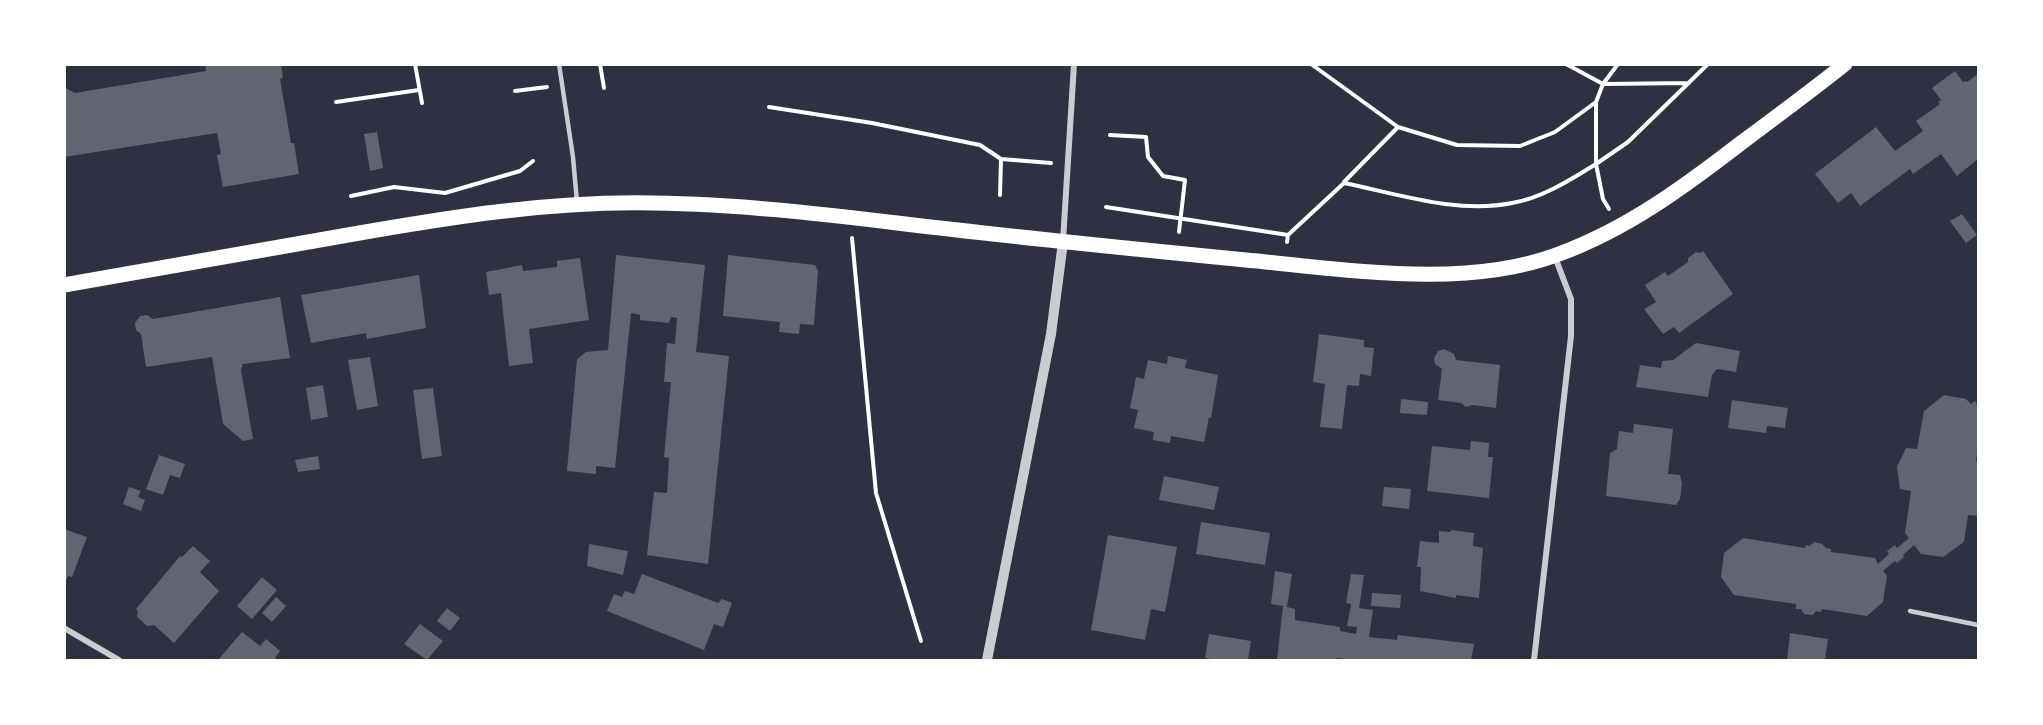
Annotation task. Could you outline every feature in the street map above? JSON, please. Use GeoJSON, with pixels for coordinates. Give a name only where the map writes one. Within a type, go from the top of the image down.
{"type":"FeatureCollection","features":[{"type":"Feature","properties":{"kind":"main road"},"geometry":{"type":"LineString","coordinates":[[64,285],[441,219],[577,203],[723,206],[1177,254],[1380,272],[1445,273],[1489,270],[1555,256],[1644,214],[1845,64]]}},
{"type":"Feature","properties":{"kind":"street"},"geometry":{"type":"LineString","coordinates":[[987,660],[1059,287],[1074,64]]}},
{"type":"Feature","properties":{"kind":"street"},"geometry":{"type":"LineString","coordinates":[[1534,660],[1571,336],[1571,299],[1555,256]]}},
{"type":"Feature","properties":{"kind":"street"},"geometry":{"type":"LineString","coordinates":[[64,628],[119,660]]}},
{"type":"Feature","properties":{"kind":"lane"},"geometry":{"type":"LineString","coordinates":[[559,64],[573,157],[577,203]]}},
{"type":"Feature","properties":{"kind":"lane"},"geometry":{"type":"LineString","coordinates":[[1910,611],[1978,625]]}},
{"type":"Feature","properties":{"kind":"path"},"geometry":{"type":"LineString","coordinates":[[415,64],[422,103]]}},
{"type":"Feature","properties":{"kind":"path"},"geometry":{"type":"LineString","coordinates":[[600,64],[604,88]]}},
{"type":"Feature","properties":{"kind":"path"},"geometry":{"type":"LineString","coordinates":[[1311,64],[1398,127],[1457,145],[1520,146],[1555,132],[1596,102]]}},
{"type":"Feature","properties":{"kind":"path"},"geometry":{"type":"LineString","coordinates":[[1566,64],[1603,84],[1690,83]]}},
{"type":"Feature","properties":{"kind":"path"},"geometry":{"type":"LineString","coordinates":[[1618,64],[1603,84],[1596,102],[1596,164],[1604,199],[1618,228]]}},
{"type":"Feature","properties":{"kind":"path"},"geometry":{"type":"LineString","coordinates":[[1344,183],[1459,207],[1513,203],[1559,187],[1628,142],[1708,64]]}},
{"type":"Feature","properties":{"kind":"path"},"geometry":{"type":"LineString","coordinates":[[514,91],[563,86]]}},
{"type":"Feature","properties":{"kind":"path"},"geometry":{"type":"LineString","coordinates":[[336,102],[419,90]]}},
{"type":"Feature","properties":{"kind":"path"},"geometry":{"type":"LineString","coordinates":[[769,107],[872,123],[980,145],[1001,159],[1069,164]]}},
{"type":"Feature","properties":{"kind":"path"},"geometry":{"type":"LineString","coordinates":[[1284,264],[1288,235],[1344,183],[1398,127]]}},
{"type":"Feature","properties":{"kind":"path"},"geometry":{"type":"LineString","coordinates":[[1110,135],[1146,137],[1148,157],[1163,176],[1185,180],[1177,254]]}},
{"type":"Feature","properties":{"kind":"path"},"geometry":{"type":"LineString","coordinates":[[1000,195],[1001,159]]}},
{"type":"Feature","properties":{"kind":"path"},"geometry":{"type":"LineString","coordinates":[[351,196],[394,187],[445,193],[520,171],[532,161]]}},
{"type":"Feature","properties":{"kind":"path"},"geometry":{"type":"LineString","coordinates":[[1106,207],[1288,235]]}},
{"type":"Feature","properties":{"kind":"path"},"geometry":{"type":"LineString","coordinates":[[853,218],[851,248],[876,492],[921,640]]}},
{"type":"Feature","properties":{"kind":"building"},"geometry":{"type":"Polygon","coordinates":[[[205,64],[281,64],[283,78],[280,79],[299,174],[223,187],[217,155],[221,154],[217,133],[64,157],[64,87],[75,93],[206,71],[205,64]]]}},
{"type":"Feature","properties":{"kind":"building"},"geometry":{"type":"Polygon","coordinates":[[[1955,71],[1963,82],[1967,82],[1978,74],[1978,159],[1957,176],[1941,154],[1913,174],[1910,169],[1860,206],[1851,193],[1838,203],[1815,174],[1876,127],[1895,151],[1923,131],[1916,121],[1940,104],[1938,102],[1941,100],[1932,88],[1955,71]]]}},
{"type":"Feature","properties":{"kind":"building"},"geometry":{"type":"Polygon","coordinates":[[[377,132],[383,168],[370,171],[364,134],[377,132]]]}},
{"type":"Feature","properties":{"kind":"building"},"geometry":{"type":"Polygon","coordinates":[[[1962,214],[1977,235],[1966,243],[1950,221],[1962,214]]]}},
{"type":"Feature","properties":{"kind":"building"},"geometry":{"type":"Polygon","coordinates":[[[1703,251],[1733,294],[1679,333],[1674,327],[1663,334],[1644,309],[1656,302],[1645,285],[1665,272],[1668,276],[1688,262],[1688,258],[1696,252],[1703,251]]]}},
{"type":"Feature","properties":{"kind":"building"},"geometry":{"type":"Polygon","coordinates":[[[616,255],[705,265],[696,352],[729,356],[708,564],[647,555],[654,492],[667,493],[669,458],[664,457],[671,382],[664,382],[667,343],[675,344],[677,318],[671,317],[669,323],[640,320],[640,315],[631,313],[615,468],[596,466],[596,474],[567,471],[577,359],[586,352],[608,350],[616,255]]]}},
{"type":"Feature","properties":{"kind":"building"},"geometry":{"type":"Polygon","coordinates":[[[728,255],[815,265],[818,271],[814,325],[800,324],[799,334],[779,332],[780,322],[723,316],[728,255]]]}},
{"type":"Feature","properties":{"kind":"building"},"geometry":{"type":"Polygon","coordinates":[[[580,258],[589,320],[529,329],[533,363],[509,366],[501,293],[489,295],[486,272],[522,265],[523,271],[557,267],[557,261],[580,258]]]}},
{"type":"Feature","properties":{"kind":"building"},"geometry":{"type":"Polygon","coordinates":[[[419,275],[426,328],[367,339],[366,333],[311,343],[301,295],[419,275]]]}},
{"type":"Feature","properties":{"kind":"building"},"geometry":{"type":"Polygon","coordinates":[[[280,297],[290,358],[243,364],[241,370],[253,439],[243,441],[223,424],[212,357],[146,367],[141,334],[136,330],[135,323],[140,316],[147,315],[153,319],[280,297]]]}},
{"type":"Feature","properties":{"kind":"building"},"geometry":{"type":"Polygon","coordinates":[[[1319,334],[1364,340],[1364,347],[1374,348],[1371,376],[1360,374],[1359,386],[1347,385],[1342,429],[1320,427],[1325,384],[1313,382],[1319,334]]]}},
{"type":"Feature","properties":{"kind":"building"},"geometry":{"type":"Polygon","coordinates":[[[1696,343],[1740,351],[1736,372],[1717,369],[1712,375],[1708,397],[1636,387],[1640,365],[1661,368],[1662,361],[1673,360],[1696,343]]]}},
{"type":"Feature","properties":{"kind":"building"},"geometry":{"type":"Polygon","coordinates":[[[1444,349],[1454,354],[1456,360],[1500,365],[1496,408],[1473,405],[1466,407],[1461,403],[1438,400],[1442,369],[1435,364],[1434,358],[1438,351],[1444,349]]]}},
{"type":"Feature","properties":{"kind":"building"},"geometry":{"type":"Polygon","coordinates":[[[1168,356],[1187,360],[1185,368],[1218,375],[1211,418],[1209,417],[1204,442],[1171,436],[1170,443],[1153,440],[1154,432],[1134,428],[1138,410],[1130,408],[1136,377],[1144,379],[1148,360],[1167,364],[1168,356]]]}},
{"type":"Feature","properties":{"kind":"building"},"geometry":{"type":"Polygon","coordinates":[[[370,357],[378,406],[357,410],[348,360],[370,357]]]}},
{"type":"Feature","properties":{"kind":"building"},"geometry":{"type":"Polygon","coordinates":[[[323,385],[328,417],[311,420],[306,388],[323,385]]]}},
{"type":"Feature","properties":{"kind":"building"},"geometry":{"type":"Polygon","coordinates":[[[433,388],[442,456],[422,459],[413,390],[433,388]]]}},
{"type":"Feature","properties":{"kind":"building"},"geometry":{"type":"Polygon","coordinates":[[[1944,395],[1966,399],[1971,404],[1975,401],[1978,406],[1976,461],[1978,461],[1978,516],[1968,515],[1964,542],[1943,557],[1921,554],[1914,545],[1897,563],[1895,561],[1883,571],[1887,576],[1883,602],[1867,616],[1822,609],[1821,612],[1816,611],[1813,615],[1804,614],[1801,609],[1796,609],[1796,604],[1734,595],[1721,577],[1724,553],[1743,538],[1805,548],[1806,545],[1810,546],[1814,542],[1831,549],[1831,552],[1875,558],[1878,564],[1889,554],[1887,551],[1895,545],[1897,548],[1909,538],[1905,533],[1911,491],[1900,489],[1897,467],[1906,448],[1917,449],[1924,411],[1944,395]]]}},
{"type":"Feature","properties":{"kind":"building"},"geometry":{"type":"Polygon","coordinates":[[[1401,399],[1428,402],[1427,415],[1400,413],[1401,399]]]}},
{"type":"Feature","properties":{"kind":"building"},"geometry":{"type":"Polygon","coordinates":[[[1732,400],[1788,408],[1785,428],[1767,426],[1766,433],[1728,428],[1732,400]]]}},
{"type":"Feature","properties":{"kind":"building"},"geometry":{"type":"Polygon","coordinates":[[[1634,424],[1673,429],[1668,474],[1680,475],[1682,484],[1680,499],[1676,505],[1606,496],[1610,453],[1617,449],[1619,431],[1633,433],[1634,424]]]}},
{"type":"Feature","properties":{"kind":"building"},"geometry":{"type":"Polygon","coordinates":[[[1471,441],[1489,443],[1488,457],[1493,457],[1489,498],[1427,491],[1432,446],[1470,450],[1471,441]]]}},
{"type":"Feature","properties":{"kind":"building"},"geometry":{"type":"Polygon","coordinates":[[[159,455],[185,464],[180,478],[170,475],[163,495],[146,489],[159,455]]]}},
{"type":"Feature","properties":{"kind":"building"},"geometry":{"type":"Polygon","coordinates":[[[318,456],[320,469],[298,472],[295,460],[318,456]]]}},
{"type":"Feature","properties":{"kind":"building"},"geometry":{"type":"Polygon","coordinates":[[[1164,476],[1219,487],[1214,510],[1159,500],[1164,476]]]}},
{"type":"Feature","properties":{"kind":"building"},"geometry":{"type":"Polygon","coordinates":[[[129,487],[141,491],[138,497],[145,500],[141,511],[123,504],[129,487]]]}},
{"type":"Feature","properties":{"kind":"building"},"geometry":{"type":"Polygon","coordinates":[[[1384,487],[1411,489],[1409,509],[1382,506],[1384,487]]]}},
{"type":"Feature","properties":{"kind":"building"},"geometry":{"type":"Polygon","coordinates":[[[1201,522],[1270,533],[1265,565],[1196,554],[1201,522]]]}},
{"type":"Feature","properties":{"kind":"building"},"geometry":{"type":"Polygon","coordinates":[[[64,529],[87,537],[72,577],[68,576],[65,583],[64,529]]]}},
{"type":"Feature","properties":{"kind":"building"},"geometry":{"type":"Polygon","coordinates":[[[1451,530],[1474,533],[1473,546],[1483,548],[1479,598],[1456,595],[1456,598],[1420,591],[1421,567],[1417,567],[1420,541],[1439,543],[1439,531],[1451,532],[1451,530]]]}},
{"type":"Feature","properties":{"kind":"building"},"geometry":{"type":"Polygon","coordinates":[[[1108,535],[1177,547],[1165,612],[1151,609],[1145,640],[1091,630],[1108,535]]]}},
{"type":"Feature","properties":{"kind":"building"},"geometry":{"type":"Polygon","coordinates":[[[589,544],[628,551],[623,575],[587,566],[589,544]]]}},
{"type":"Feature","properties":{"kind":"building"},"geometry":{"type":"Polygon","coordinates":[[[193,546],[210,561],[200,572],[219,591],[174,643],[154,625],[147,626],[137,617],[136,609],[180,556],[182,557],[193,546]]]}},
{"type":"Feature","properties":{"kind":"building"},"geometry":{"type":"Polygon","coordinates":[[[1275,571],[1292,574],[1287,607],[1295,609],[1295,620],[1340,627],[1340,631],[1356,634],[1357,627],[1347,626],[1351,604],[1346,603],[1351,574],[1364,575],[1359,608],[1373,610],[1369,637],[1397,640],[1398,635],[1474,644],[1471,660],[1277,659],[1283,606],[1271,604],[1275,571]]]}},
{"type":"Feature","properties":{"kind":"building"},"geometry":{"type":"Polygon","coordinates":[[[642,574],[718,603],[722,599],[732,603],[723,627],[714,624],[704,650],[607,611],[614,594],[622,597],[625,591],[634,594],[642,574]]]}},
{"type":"Feature","properties":{"kind":"building"},"geometry":{"type":"Polygon","coordinates":[[[262,577],[277,590],[252,619],[237,606],[262,577]]]}},
{"type":"Feature","properties":{"kind":"building"},"geometry":{"type":"Polygon","coordinates":[[[1372,593],[1401,595],[1400,608],[1371,606],[1372,593]]]}},
{"type":"Feature","properties":{"kind":"building"},"geometry":{"type":"Polygon","coordinates":[[[276,597],[286,606],[272,622],[262,613],[276,597]]]}},
{"type":"Feature","properties":{"kind":"building"},"geometry":{"type":"Polygon","coordinates":[[[447,608],[460,618],[450,631],[437,621],[447,608]]]}},
{"type":"Feature","properties":{"kind":"building"},"geometry":{"type":"Polygon","coordinates":[[[420,624],[443,641],[427,660],[404,644],[420,624]]]}},
{"type":"Feature","properties":{"kind":"building"},"geometry":{"type":"Polygon","coordinates":[[[242,632],[260,646],[266,639],[280,651],[275,658],[278,660],[218,660],[242,632]]]}},
{"type":"Feature","properties":{"kind":"building"},"geometry":{"type":"Polygon","coordinates":[[[1790,633],[1828,639],[1825,660],[1787,660],[1790,633]]]}},
{"type":"Feature","properties":{"kind":"building"},"geometry":{"type":"Polygon","coordinates":[[[1209,634],[1251,641],[1248,660],[1205,658],[1209,634]]]}}]}
